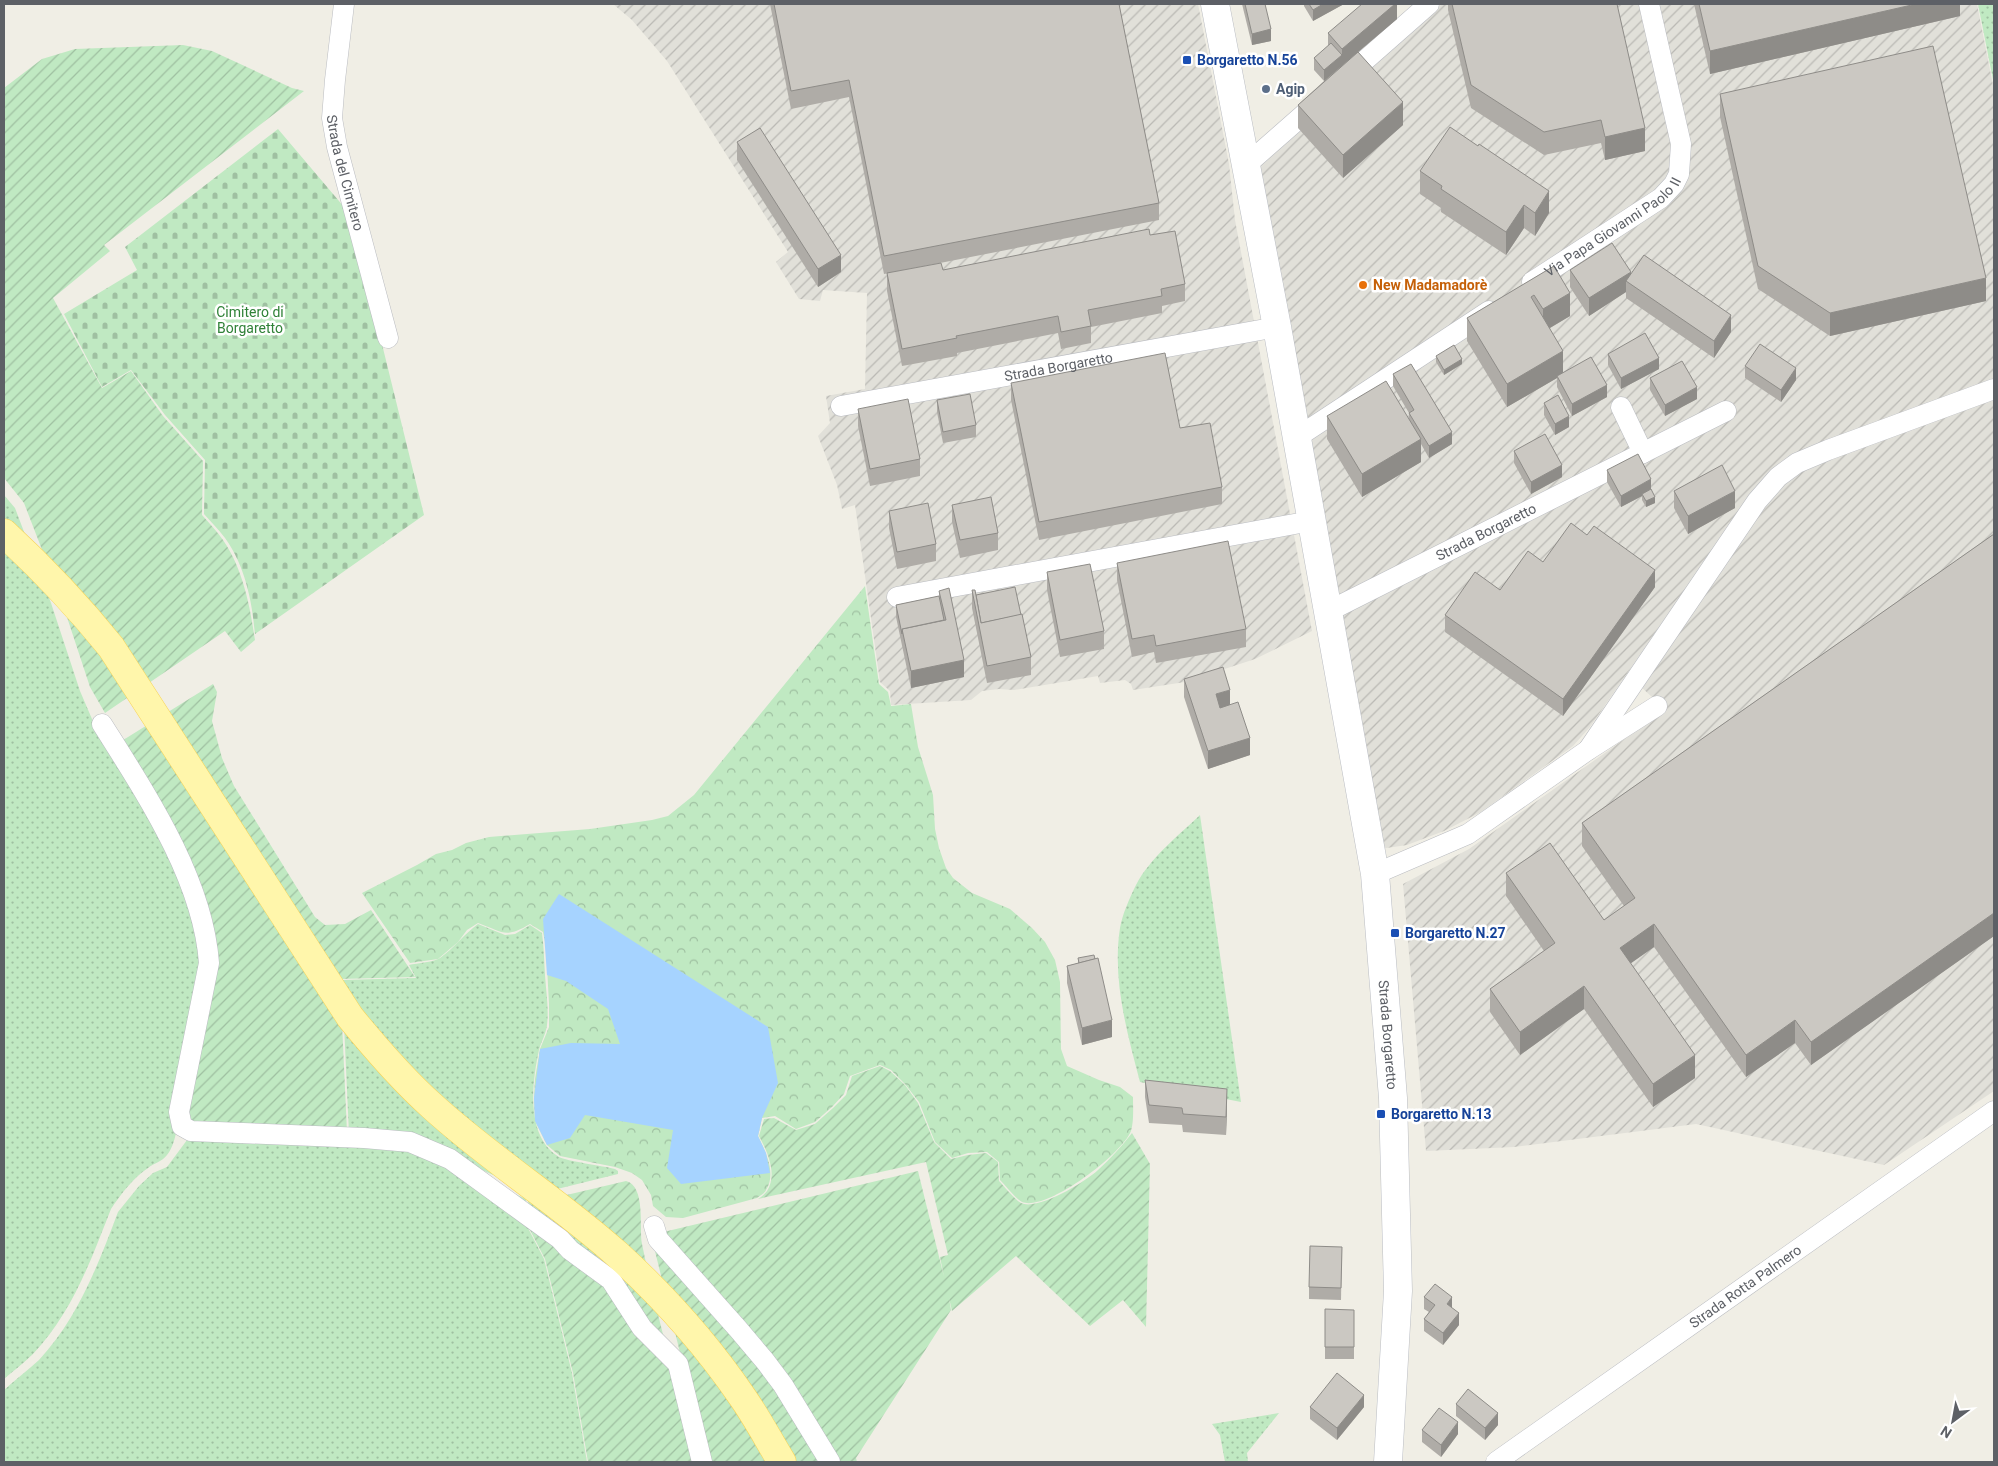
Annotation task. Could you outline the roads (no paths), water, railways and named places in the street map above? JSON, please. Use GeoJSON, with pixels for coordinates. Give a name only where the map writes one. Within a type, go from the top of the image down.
{"type":"FeatureCollection","features":[{"type":"Feature","properties":{"kind":"main road"},"geometry":{"type":"LineString","coordinates":[[4,533],[43,568],[112,647],[350,1017],[373,1045],[432,1106],[466,1135],[579,1222],[649,1284],[680,1317],[724,1371],[744,1399],[782,1462]]}},
{"type":"Feature","properties":{"kind":"street","name":"Strada del Cimitero"},"geometry":{"type":"LineString","coordinates":[[344,4],[332,118],[337,147],[388,338]]}},
{"type":"Feature","properties":{"kind":"street","name":"Strada Borgaretto"},"geometry":{"type":"LineString","coordinates":[[1215,4],[1276,327],[1375,874],[1393,1098],[1398,1291],[1388,1462]]}},
{"type":"Feature","properties":{"kind":"street"},"geometry":{"type":"LineString","coordinates":[[1245,166],[1430,4]]}},
{"type":"Feature","properties":{"kind":"street","name":"Via Papa Giovanni Paolo II"},"geometry":{"type":"LineString","coordinates":[[1520,291],[1661,198],[1674,184],[1679,174],[1681,144],[1649,4]]}},
{"type":"Feature","properties":{"kind":"street"},"geometry":{"type":"LineString","coordinates":[[1296,438],[1503,302]]}},
{"type":"Feature","properties":{"kind":"street","name":"Strada Borgaretto"},"geometry":{"type":"LineString","coordinates":[[842,406],[1276,327]]}},
{"type":"Feature","properties":{"kind":"street"},"geometry":{"type":"LineString","coordinates":[[1588,750],[1757,501],[1778,477],[1797,463],[1828,450],[1994,389]]}},
{"type":"Feature","properties":{"kind":"street"},"geometry":{"type":"LineString","coordinates":[[1621,408],[1643,453]]}},
{"type":"Feature","properties":{"kind":"street","name":"Strada Borgaretto"},"geometry":{"type":"LineString","coordinates":[[1327,612],[1726,410]]}},
{"type":"Feature","properties":{"kind":"street"},"geometry":{"type":"LineString","coordinates":[[897,597],[1311,521]]}},
{"type":"Feature","properties":{"kind":"street"},"geometry":{"type":"LineString","coordinates":[[1375,874],[1468,834],[1588,750],[1657,706]]}},
{"type":"Feature","properties":{"kind":"street"},"geometry":{"type":"LineString","coordinates":[[102,724],[165,828],[194,896],[207,938],[209,963],[179,1112],[182,1126],[191,1131],[364,1138],[410,1142],[450,1159],[560,1239],[570,1250],[611,1280],[642,1328],[678,1364],[702,1462]]}},
{"type":"Feature","properties":{"kind":"street","name":"Strada Rotta Palmero"},"geometry":{"type":"LineString","coordinates":[[1496,1462],[1994,1111]]}},
{"type":"Feature","properties":{"kind":"street"},"geometry":{"type":"LineString","coordinates":[[654,1226],[658,1240],[738,1329],[783,1385],[830,1462]]}},
{"type":"Feature","properties":{"kind":"water"},"geometry":{"type":"Polygon","coordinates":[[[559,894],[768,1027],[778,1083],[762,1118],[758,1136],[766,1153],[770,1173],[681,1184],[667,1168],[673,1130],[585,1115],[570,1138],[547,1145],[535,1121],[534,1098],[540,1049],[571,1043],[620,1044],[608,1009],[566,981],[547,975],[543,919],[559,894]]]}},
{"type":"Feature","properties":{"kind":"place","name":"Borgaretto N.56"},"geometry":{"type":"Point","coordinates":[1187,60]}},
{"type":"Feature","properties":{"kind":"place","name":"Agip"},"geometry":{"type":"Point","coordinates":[1266,89]}},
{"type":"Feature","properties":{"kind":"place","name":"New Madamadorè"},"geometry":{"type":"Point","coordinates":[1363,285]}},
{"type":"Feature","properties":{"kind":"place","name":"Borgaretto N.27"},"geometry":{"type":"Point","coordinates":[1395,933]}},
{"type":"Feature","properties":{"kind":"place","name":"Borgaretto N.13"},"geometry":{"type":"Point","coordinates":[1381,1114]}},
{"type":"Feature","properties":{"kind":"park label","name":"Cimitero di Borgaretto"},"geometry":{"type":"Point","coordinates":[250,320]}}]}
